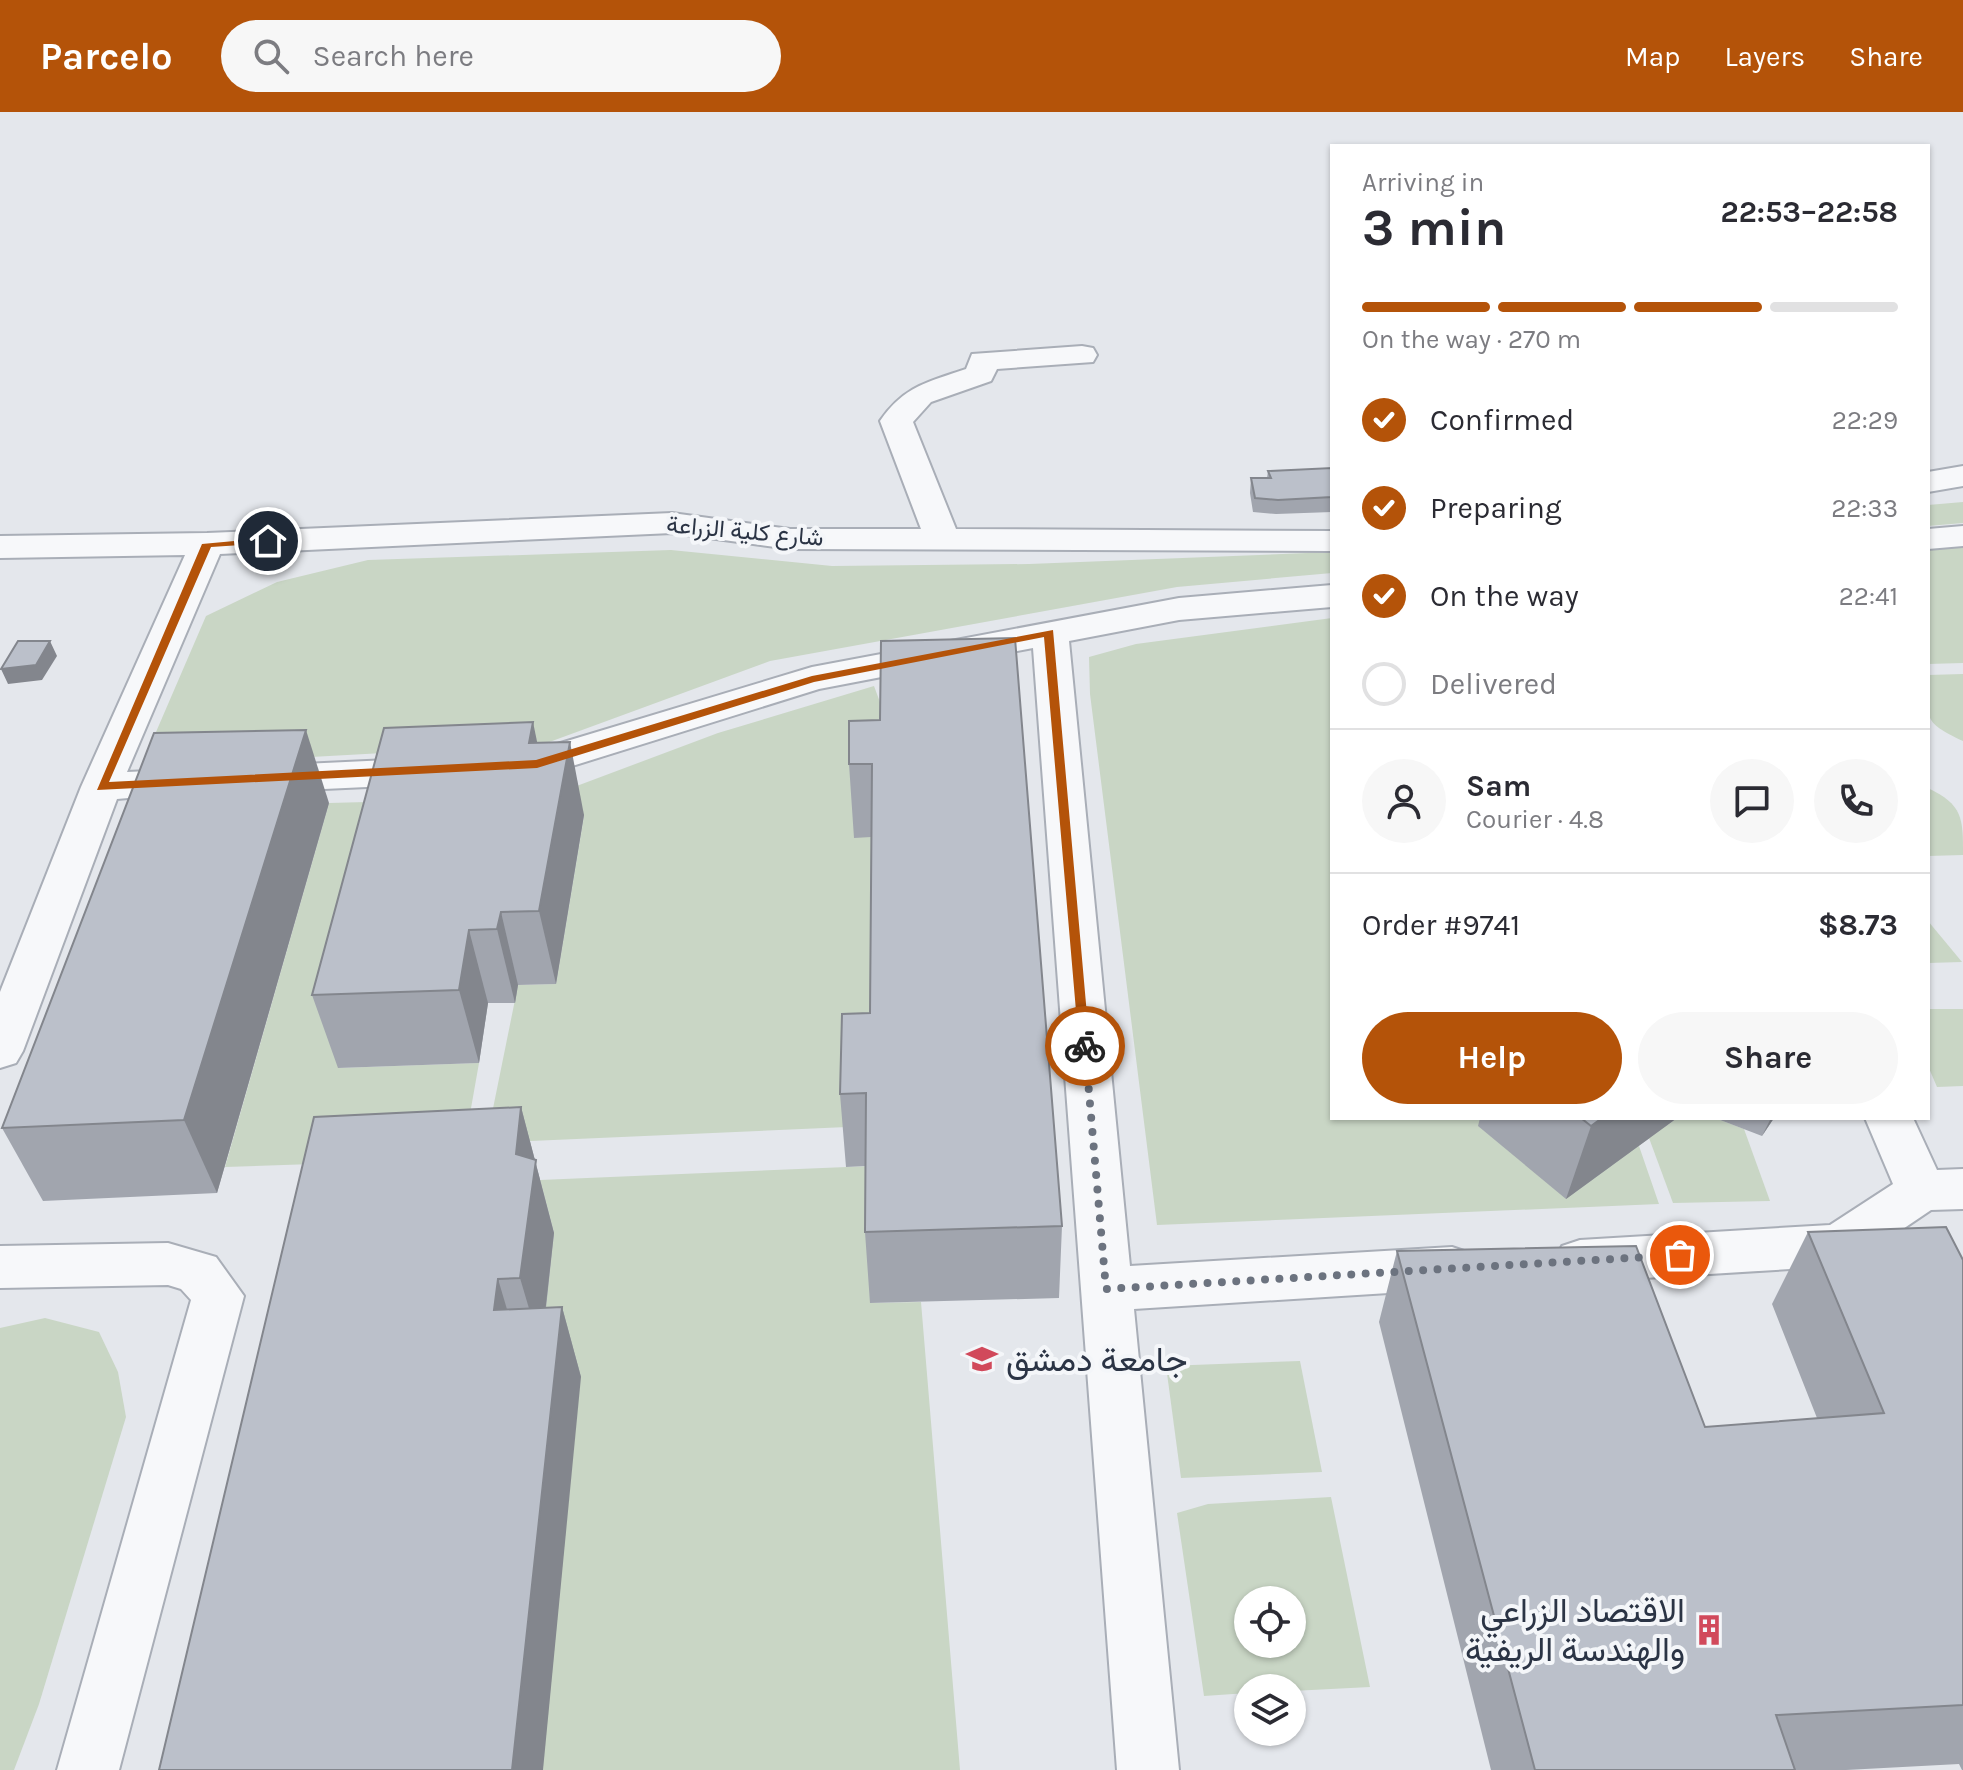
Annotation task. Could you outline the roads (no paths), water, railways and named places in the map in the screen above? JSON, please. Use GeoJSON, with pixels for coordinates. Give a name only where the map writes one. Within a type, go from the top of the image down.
{"type":"FeatureCollection","features":[{"type":"Feature","properties":{"kind":"street"},"geometry":{"type":"LineString","coordinates":[[942,539],[896,421],[920,395],[980,374],[983,361],[1082,355]]}},
{"type":"Feature","properties":{"kind":"street"},"geometry":{"type":"LineString","coordinates":[[1930,482],[1963,476]]}},
{"type":"Feature","properties":{"kind":"street","name":"شارع كلية الزراعة"},"geometry":{"type":"LineString","coordinates":[[0,547],[207,544],[672,523],[790,539],[1330,541]]}},
{"type":"Feature","properties":{"kind":"street"},"geometry":{"type":"LineString","coordinates":[[1930,539],[1963,536]]}},
{"type":"Feature","properties":{"kind":"street"},"geometry":{"type":"LineString","coordinates":[[0,1051],[101,787],[207,544]]}},
{"type":"Feature","properties":{"kind":"street"},"geometry":{"type":"LineString","coordinates":[[101,787],[537,764],[812,679],[1179,609],[1330,596]]}},
{"type":"Feature","properties":{"kind":"street"},"geometry":{"type":"LineString","coordinates":[[1050,633],[1148,1770]]}},
{"type":"Feature","properties":{"kind":"street"},"geometry":{"type":"LineString","coordinates":[[1106,1289],[1839,1245],[1942,1190],[1890,1120]]}},
{"type":"Feature","properties":{"kind":"street"},"geometry":{"type":"LineString","coordinates":[[0,1267],[168,1264],[198,1272],[218,1296],[88,1770]]}},
{"type":"Feature","properties":{"kind":"place","name":"جامعة دمشق"},"geometry":{"type":"Point","coordinates":[982,1359]}},
{"type":"Feature","properties":{"kind":"place","name":"الاقتصاد الزراعي والهندسة الريفية"},"geometry":{"type":"Point","coordinates":[1709,1630]}}]}
